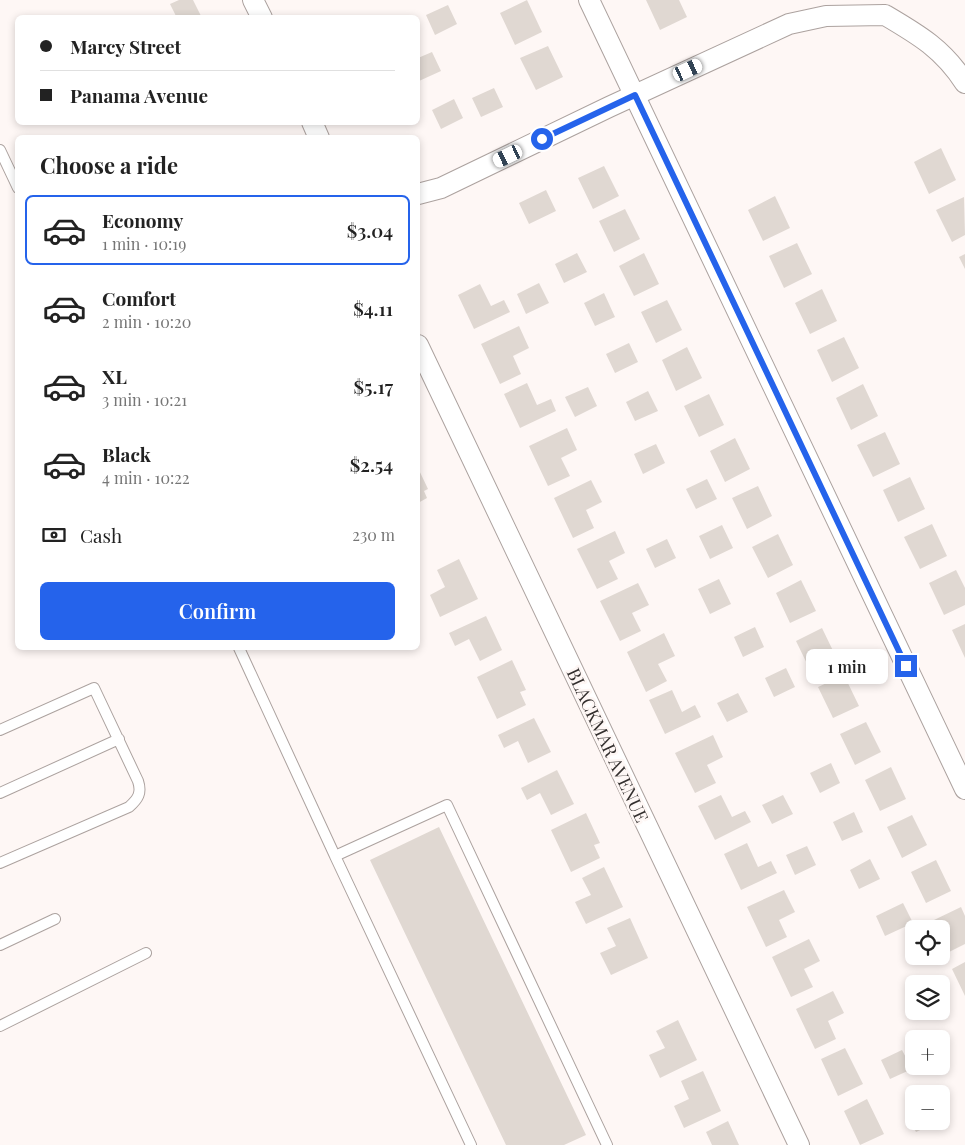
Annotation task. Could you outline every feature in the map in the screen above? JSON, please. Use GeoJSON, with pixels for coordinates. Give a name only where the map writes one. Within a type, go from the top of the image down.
{"type":"FeatureCollection","features":[{"type":"Feature","properties":{"kind":"street"},"geometry":{"type":"LineString","coordinates":[[254,0],[261,15]]}},
{"type":"Feature","properties":{"kind":"street"},"geometry":{"type":"LineString","coordinates":[[589,0],[965,789]]}},
{"type":"Feature","properties":{"kind":"street"},"geometry":{"type":"LineString","coordinates":[[420,193],[441,188],[789,24],[826,16],[888,8],[928,40],[957,70],[965,83]]}},
{"type":"Feature","properties":{"kind":"street","name":"BLACKMAR AVENUE"},"geometry":{"type":"LineString","coordinates":[[420,349],[799,1145]]}},
{"type":"Feature","properties":{"kind":"lane"},"geometry":{"type":"LineString","coordinates":[[0,150],[15,182]]}},
{"type":"Feature","properties":{"kind":"lane"},"geometry":{"type":"LineString","coordinates":[[240,650],[471,1145]]}},
{"type":"Feature","properties":{"kind":"lane"},"geometry":{"type":"LineString","coordinates":[[0,730],[90,688],[94,688],[139,785],[140,794],[134,802],[0,863]]}},
{"type":"Feature","properties":{"kind":"lane"},"geometry":{"type":"LineString","coordinates":[[0,793],[119,739]]}},
{"type":"Feature","properties":{"kind":"lane"},"geometry":{"type":"LineString","coordinates":[[335,856],[447,805],[603,1144]]}},
{"type":"Feature","properties":{"kind":"lane"},"geometry":{"type":"LineString","coordinates":[[0,945],[54,919]]}},
{"type":"Feature","properties":{"kind":"lane"},"geometry":{"type":"LineString","coordinates":[[0,1026],[146,953]]}},
{"type":"Feature","properties":{"kind":"building"},"geometry":{"type":"Polygon","coordinates":[[[179,0],[193,0],[200,15],[176,15],[170,4],[179,0]]]}},
{"type":"Feature","properties":{"kind":"building"},"geometry":{"type":"Polygon","coordinates":[[[527,0],[542,32],[515,45],[500,13],[527,0]]]}},
{"type":"Feature","properties":{"kind":"building"},"geometry":{"type":"Polygon","coordinates":[[[646,0],[679,0],[687,17],[660,30],[646,0]]]}},
{"type":"Feature","properties":{"kind":"building"},"geometry":{"type":"Polygon","coordinates":[[[448,5],[457,24],[435,35],[426,15],[448,5]]]}},
{"type":"Feature","properties":{"kind":"building"},"geometry":{"type":"Polygon","coordinates":[[[548,46],[563,77],[536,90],[520,58],[548,46]]]}},
{"type":"Feature","properties":{"kind":"building"},"geometry":{"type":"Polygon","coordinates":[[[432,52],[441,71],[420,81],[420,57],[432,52]]]}},
{"type":"Feature","properties":{"kind":"building"},"geometry":{"type":"Polygon","coordinates":[[[494,88],[503,107],[481,117],[472,98],[494,88]]]}},
{"type":"Feature","properties":{"kind":"building"},"geometry":{"type":"Polygon","coordinates":[[[454,99],[463,118],[441,129],[432,110],[454,99]]]}},
{"type":"Feature","properties":{"kind":"building"},"geometry":{"type":"Polygon","coordinates":[[[941,148],[956,180],[929,194],[914,162],[941,148]]]}},
{"type":"Feature","properties":{"kind":"building"},"geometry":{"type":"Polygon","coordinates":[[[604,166],[619,196],[593,209],[578,178],[604,166]]]}},
{"type":"Feature","properties":{"kind":"building"},"geometry":{"type":"Polygon","coordinates":[[[546,190],[556,211],[529,224],[519,203],[546,190]]]}},
{"type":"Feature","properties":{"kind":"building"},"geometry":{"type":"Polygon","coordinates":[[[775,196],[790,228],[763,241],[748,210],[775,196]]]}},
{"type":"Feature","properties":{"kind":"building"},"geometry":{"type":"Polygon","coordinates":[[[964,197],[965,235],[952,242],[936,210],[964,197]]]}},
{"type":"Feature","properties":{"kind":"building"},"geometry":{"type":"Polygon","coordinates":[[[625,209],[640,239],[614,252],[599,221],[625,209]]]}},
{"type":"Feature","properties":{"kind":"building"},"geometry":{"type":"Polygon","coordinates":[[[797,243],[812,274],[784,288],[769,256],[797,243]]]}},
{"type":"Feature","properties":{"kind":"building"},"geometry":{"type":"Polygon","coordinates":[[[577,253],[587,272],[564,283],[555,264],[577,253]]]}},
{"type":"Feature","properties":{"kind":"building"},"geometry":{"type":"Polygon","coordinates":[[[644,253],[659,284],[634,296],[619,266],[644,253]]]}},
{"type":"Feature","properties":{"kind":"building"},"geometry":{"type":"Polygon","coordinates":[[[965,254],[965,269],[959,257],[965,254]]]}},
{"type":"Feature","properties":{"kind":"building"},"geometry":{"type":"Polygon","coordinates":[[[539,283],[549,303],[526,314],[517,294],[539,283]]]}},
{"type":"Feature","properties":{"kind":"building"},"geometry":{"type":"Polygon","coordinates":[[[480,284],[491,306],[504,300],[510,312],[474,329],[458,295],[480,284]]]}},
{"type":"Feature","properties":{"kind":"building"},"geometry":{"type":"Polygon","coordinates":[[[822,289],[837,321],[810,334],[795,303],[822,289]]]}},
{"type":"Feature","properties":{"kind":"building"},"geometry":{"type":"Polygon","coordinates":[[[604,293],[615,317],[595,326],[584,303],[604,293]]]}},
{"type":"Feature","properties":{"kind":"building"},"geometry":{"type":"Polygon","coordinates":[[[667,300],[682,330],[656,343],[641,312],[667,300]]]}},
{"type":"Feature","properties":{"kind":"building"},"geometry":{"type":"Polygon","coordinates":[[[519,326],[529,348],[513,356],[521,374],[500,384],[481,344],[519,326]]]}},
{"type":"Feature","properties":{"kind":"building"},"geometry":{"type":"Polygon","coordinates":[[[844,337],[859,368],[832,382],[817,350],[844,337]]]}},
{"type":"Feature","properties":{"kind":"building"},"geometry":{"type":"Polygon","coordinates":[[[629,343],[638,362],[615,373],[606,354],[629,343]]]}},
{"type":"Feature","properties":{"kind":"building"},"geometry":{"type":"Polygon","coordinates":[[[687,347],[702,378],[676,391],[662,360],[687,347]]]}},
{"type":"Feature","properties":{"kind":"building"},"geometry":{"type":"Polygon","coordinates":[[[527,383],[537,405],[551,399],[556,411],[520,428],[504,394],[527,383]]]}},
{"type":"Feature","properties":{"kind":"building"},"geometry":{"type":"Polygon","coordinates":[[[863,384],[878,416],[851,430],[836,398],[863,384]]]}},
{"type":"Feature","properties":{"kind":"building"},"geometry":{"type":"Polygon","coordinates":[[[588,387],[597,406],[575,417],[565,397],[588,387]]]}},
{"type":"Feature","properties":{"kind":"building"},"geometry":{"type":"Polygon","coordinates":[[[648,391],[658,411],[635,421],[626,402],[648,391]]]}},
{"type":"Feature","properties":{"kind":"building"},"geometry":{"type":"Polygon","coordinates":[[[709,394],[724,425],[699,437],[684,406],[709,394]]]}},
{"type":"Feature","properties":{"kind":"building"},"geometry":{"type":"Polygon","coordinates":[[[567,428],[577,450],[561,458],[570,476],[548,486],[529,446],[567,428]]]}},
{"type":"Feature","properties":{"kind":"building"},"geometry":{"type":"Polygon","coordinates":[[[885,432],[900,464],[873,477],[857,445],[885,432]]]}},
{"type":"Feature","properties":{"kind":"building"},"geometry":{"type":"Polygon","coordinates":[[[735,438],[750,469],[725,482],[710,451],[735,438]]]}},
{"type":"Feature","properties":{"kind":"building"},"geometry":{"type":"Polygon","coordinates":[[[656,444],[665,463],[643,474],[634,454],[656,444]]]}},
{"type":"Feature","properties":{"kind":"building"},"geometry":{"type":"Polygon","coordinates":[[[420,472],[428,489],[424,491],[427,498],[420,502],[420,472]]]}},
{"type":"Feature","properties":{"kind":"building"},"geometry":{"type":"Polygon","coordinates":[[[910,477],[925,509],[898,522],[883,490],[910,477]]]}},
{"type":"Feature","properties":{"kind":"building"},"geometry":{"type":"Polygon","coordinates":[[[707,479],[717,499],[696,509],[686,489],[707,479]]]}},
{"type":"Feature","properties":{"kind":"building"},"geometry":{"type":"Polygon","coordinates":[[[591,480],[602,502],[586,510],[594,528],[573,538],[554,498],[591,480]]]}},
{"type":"Feature","properties":{"kind":"building"},"geometry":{"type":"Polygon","coordinates":[[[758,486],[772,516],[747,529],[732,498],[758,486]]]}},
{"type":"Feature","properties":{"kind":"building"},"geometry":{"type":"Polygon","coordinates":[[[932,524],[947,556],[920,569],[904,537],[932,524]]]}},
{"type":"Feature","properties":{"kind":"building"},"geometry":{"type":"Polygon","coordinates":[[[722,525],[733,548],[710,559],[699,536],[722,525]]]}},
{"type":"Feature","properties":{"kind":"building"},"geometry":{"type":"Polygon","coordinates":[[[615,531],[625,553],[609,561],[618,579],[597,589],[577,549],[615,531]]]}},
{"type":"Feature","properties":{"kind":"building"},"geometry":{"type":"Polygon","coordinates":[[[778,534],[793,565],[768,578],[752,547],[778,534]]]}},
{"type":"Feature","properties":{"kind":"building"},"geometry":{"type":"Polygon","coordinates":[[[667,539],[676,558],[655,568],[646,549],[667,539]]]}},
{"type":"Feature","properties":{"kind":"building"},"geometry":{"type":"Polygon","coordinates":[[[459,559],[478,599],[440,617],[430,595],[445,587],[437,570],[459,559]]]}},
{"type":"Feature","properties":{"kind":"building"},"geometry":{"type":"Polygon","coordinates":[[[956,570],[965,588],[965,605],[944,615],[929,583],[956,570]]]}},
{"type":"Feature","properties":{"kind":"building"},"geometry":{"type":"Polygon","coordinates":[[[719,579],[731,604],[710,614],[698,589],[719,579]]]}},
{"type":"Feature","properties":{"kind":"building"},"geometry":{"type":"Polygon","coordinates":[[[801,580],[816,611],[790,623],[776,593],[801,580]]]}},
{"type":"Feature","properties":{"kind":"building"},"geometry":{"type":"Polygon","coordinates":[[[638,583],[649,605],[632,613],[641,631],[620,641],[600,601],[638,583]]]}},
{"type":"Feature","properties":{"kind":"building"},"geometry":{"type":"Polygon","coordinates":[[[486,616],[502,650],[480,661],[469,639],[455,646],[449,633],[486,616]]]}},
{"type":"Feature","properties":{"kind":"building"},"geometry":{"type":"Polygon","coordinates":[[[965,624],[965,658],[952,630],[965,624]]]}},
{"type":"Feature","properties":{"kind":"building"},"geometry":{"type":"Polygon","coordinates":[[[755,627],[764,647],[743,657],[734,637],[755,627]]]}},
{"type":"Feature","properties":{"kind":"building"},"geometry":{"type":"Polygon","coordinates":[[[822,628],[837,659],[811,672],[796,641],[822,628]]]}},
{"type":"Feature","properties":{"kind":"building"},"geometry":{"type":"Polygon","coordinates":[[[664,633],[675,656],[658,664],[667,681],[646,692],[627,652],[664,633]]]}},
{"type":"Feature","properties":{"kind":"building"},"geometry":{"type":"Polygon","coordinates":[[[512,660],[526,690],[520,692],[526,705],[497,719],[477,677],[512,660]]]}},
{"type":"Feature","properties":{"kind":"building"},"geometry":{"type":"Polygon","coordinates":[[[786,668],[795,687],[774,697],[765,678],[786,668]]]}},
{"type":"Feature","properties":{"kind":"building"},"geometry":{"type":"Polygon","coordinates":[[[844,675],[859,706],[833,718],[818,687],[844,675]]]}},
{"type":"Feature","properties":{"kind":"building"},"geometry":{"type":"Polygon","coordinates":[[[672,690],[682,712],[695,705],[701,717],[665,734],[649,700],[672,690]]]}},
{"type":"Feature","properties":{"kind":"building"},"geometry":{"type":"Polygon","coordinates":[[[738,693],[748,712],[727,722],[717,703],[738,693]]]}},
{"type":"Feature","properties":{"kind":"building"},"geometry":{"type":"Polygon","coordinates":[[[534,718],[551,752],[528,763],[518,741],[504,748],[498,735],[534,718]]]}},
{"type":"Feature","properties":{"kind":"building"},"geometry":{"type":"Polygon","coordinates":[[[866,722],[881,752],[855,765],[840,734],[866,722]]]}},
{"type":"Feature","properties":{"kind":"building"},"geometry":{"type":"Polygon","coordinates":[[[713,735],[723,757],[707,765],[716,783],[695,793],[675,753],[713,735]]]}},
{"type":"Feature","properties":{"kind":"building"},"geometry":{"type":"Polygon","coordinates":[[[831,763],[840,783],[820,793],[810,773],[831,763]]]}},
{"type":"Feature","properties":{"kind":"building"},"geometry":{"type":"Polygon","coordinates":[[[891,767],[906,799],[880,811],[865,780],[891,767]]]}},
{"type":"Feature","properties":{"kind":"building"},"geometry":{"type":"Polygon","coordinates":[[[557,770],[574,804],[551,815],[540,793],[527,800],[521,788],[557,770]]]}},
{"type":"Feature","properties":{"kind":"building"},"geometry":{"type":"Polygon","coordinates":[[[721,795],[732,817],[745,811],[751,822],[715,840],[698,806],[721,795]]]}},
{"type":"Feature","properties":{"kind":"building"},"geometry":{"type":"Polygon","coordinates":[[[783,795],[793,814],[772,824],[762,805],[783,795]]]}},
{"type":"Feature","properties":{"kind":"building"},"geometry":{"type":"Polygon","coordinates":[[[854,812],[863,832],[842,841],[833,822],[854,812]]]}},
{"type":"Feature","properties":{"kind":"building"},"geometry":{"type":"Polygon","coordinates":[[[586,813],[600,843],[594,845],[600,858],[571,872],[551,830],[586,813]]]}},
{"type":"Feature","properties":{"kind":"building"},"geometry":{"type":"Polygon","coordinates":[[[912,815],[927,845],[902,858],[887,827],[912,815]]]}},
{"type":"Feature","properties":{"kind":"building"},"geometry":{"type":"Polygon","coordinates":[[[439,827],[586,1135],[564,1145],[506,1145],[370,860],[439,827]]]}},
{"type":"Feature","properties":{"kind":"building"},"geometry":{"type":"Polygon","coordinates":[[[747,843],[758,867],[771,861],[777,873],[741,890],[724,854],[747,843]]]}},
{"type":"Feature","properties":{"kind":"building"},"geometry":{"type":"Polygon","coordinates":[[[807,846],[816,865],[795,875],[786,855],[807,846]]]}},
{"type":"Feature","properties":{"kind":"building"},"geometry":{"type":"Polygon","coordinates":[[[870,859],[880,879],[859,889],[850,870],[870,859]]]}},
{"type":"Feature","properties":{"kind":"building"},"geometry":{"type":"Polygon","coordinates":[[[936,860],[951,891],[926,903],[911,872],[936,860]]]}},
{"type":"Feature","properties":{"kind":"building"},"geometry":{"type":"Polygon","coordinates":[[[604,867],[623,907],[586,924],[575,902],[591,895],[582,878],[604,867]]]}},
{"type":"Feature","properties":{"kind":"building"},"geometry":{"type":"Polygon","coordinates":[[[784,890],[795,912],[779,920],[787,937],[766,947],[747,907],[784,890]]]}},
{"type":"Feature","properties":{"kind":"building"},"geometry":{"type":"Polygon","coordinates":[[[903,903],[912,920],[905,920],[905,927],[885,936],[876,916],[903,903]]]}},
{"type":"Feature","properties":{"kind":"building"},"geometry":{"type":"Polygon","coordinates":[[[961,907],[965,916],[965,944],[950,952],[950,920],[934,920],[961,907]]]}},
{"type":"Feature","properties":{"kind":"building"},"geometry":{"type":"Polygon","coordinates":[[[630,918],[648,958],[611,975],[600,953],[616,946],[607,928],[630,918]]]}},
{"type":"Feature","properties":{"kind":"building"},"geometry":{"type":"Polygon","coordinates":[[[809,939],[820,961],[804,969],[813,987],[791,997],[772,957],[809,939]]]}},
{"type":"Feature","properties":{"kind":"building"},"geometry":{"type":"Polygon","coordinates":[[[965,962],[965,996],[952,969],[965,962]]]}},
{"type":"Feature","properties":{"kind":"building"},"geometry":{"type":"Polygon","coordinates":[[[833,991],[844,1013],[828,1021],[836,1039],[815,1049],[796,1009],[833,991]]]}},
{"type":"Feature","properties":{"kind":"building"},"geometry":{"type":"Polygon","coordinates":[[[678,1020],[697,1060],[660,1078],[649,1055],[665,1048],[656,1031],[678,1020]]]}},
{"type":"Feature","properties":{"kind":"building"},"geometry":{"type":"Polygon","coordinates":[[[845,1048],[863,1084],[838,1096],[821,1059],[845,1048]]]}},
{"type":"Feature","properties":{"kind":"building"},"geometry":{"type":"Polygon","coordinates":[[[902,1050],[905,1056],[905,1072],[890,1079],[881,1060],[902,1050]]]}},
{"type":"Feature","properties":{"kind":"building"},"geometry":{"type":"Polygon","coordinates":[[[703,1071],[721,1111],[684,1128],[674,1106],[689,1099],[681,1081],[703,1071]]]}},
{"type":"Feature","properties":{"kind":"building"},"geometry":{"type":"Polygon","coordinates":[[[867,1099],[884,1134],[860,1145],[844,1111],[867,1099]]]}},
{"type":"Feature","properties":{"kind":"building"},"geometry":{"type":"Polygon","coordinates":[[[728,1121],[739,1145],[712,1145],[706,1132],[728,1121]]]}},
{"type":"Feature","properties":{"kind":"route"},"geometry":{"type":"LineString","coordinates":[[542,139],[635,95],[906,666]]}}]}
